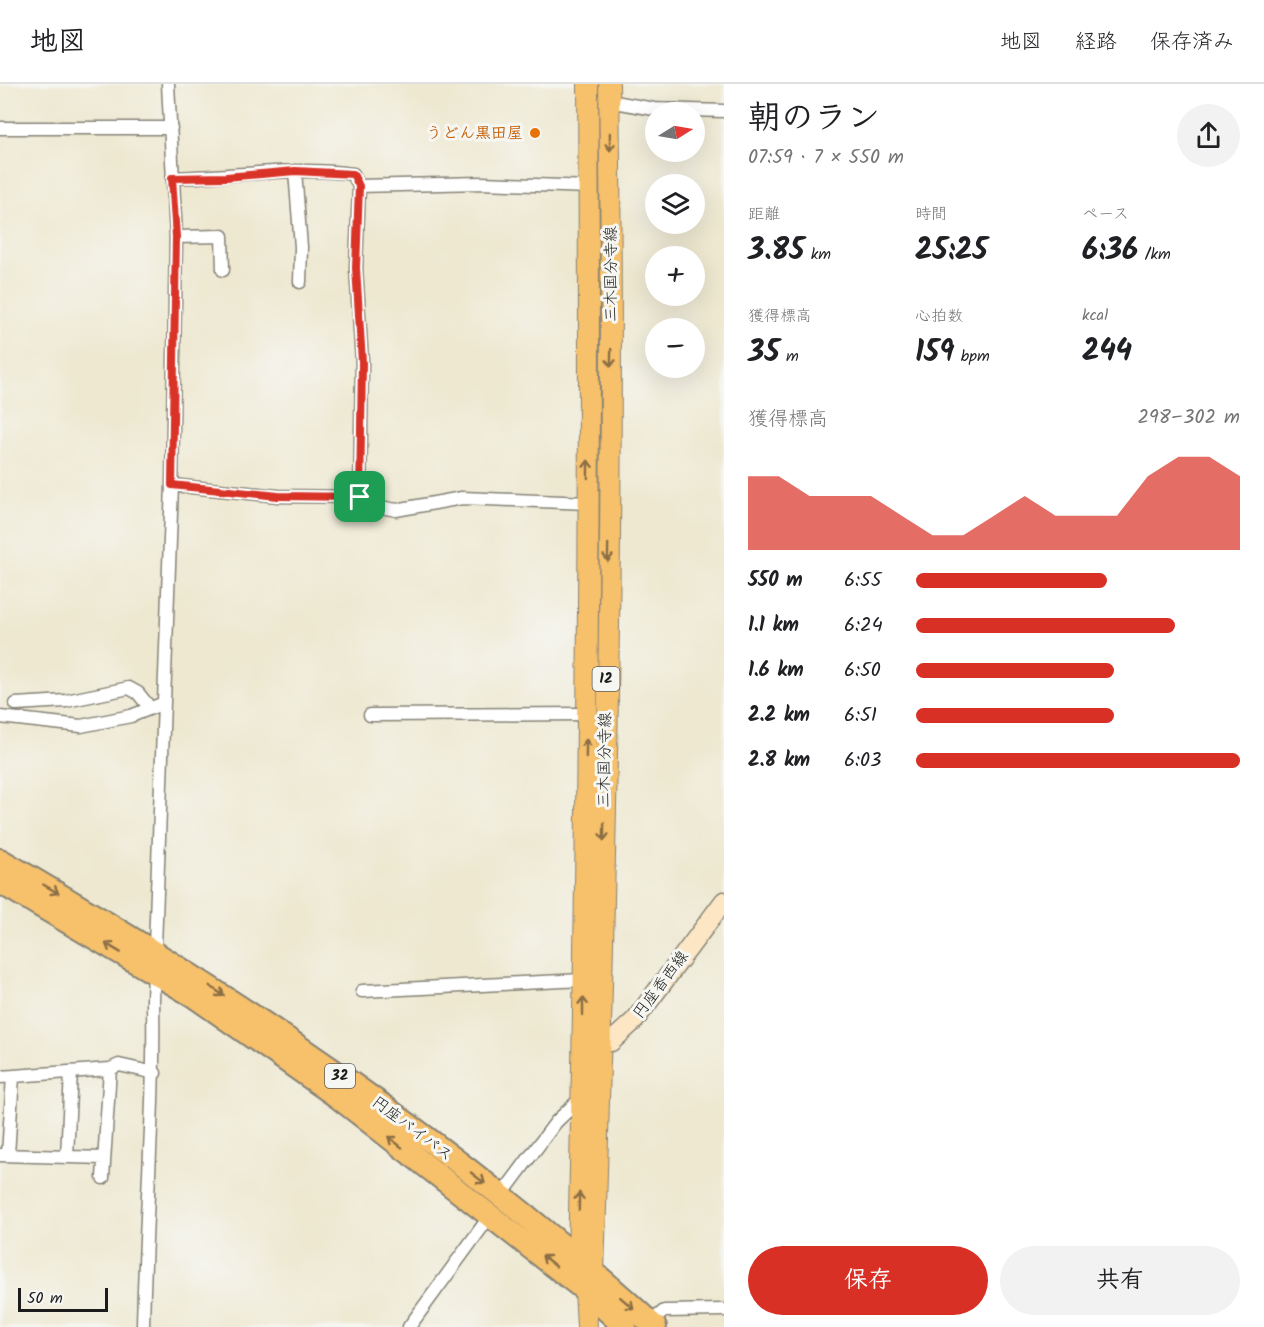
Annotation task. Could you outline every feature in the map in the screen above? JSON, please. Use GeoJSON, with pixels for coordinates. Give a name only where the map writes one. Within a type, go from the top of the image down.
{"type":"FeatureCollection","features":[{"type":"Feature","properties":{"kind":"highway","name":"円座バイパス"},"geometry":{"type":"LineString","coordinates":[[0,860],[155,962],[194,996],[495,1206],[653,1325]]}},
{"type":"Feature","properties":{"kind":"highway","name":"円座バイパス"},"geometry":{"type":"LineString","coordinates":[[0,882],[155,962]]}},
{"type":"Feature","properties":{"kind":"highway","name":"円座バイパス"},"geometry":{"type":"LineString","coordinates":[[495,1206],[586,1274],[625,1327]]}},
{"type":"Feature","properties":{"kind":"main road","name":"三木国分寺線"},"geometry":{"type":"LineString","coordinates":[[587,1327],[582,1097],[592,1046],[583,980],[588,503],[588,84]]}},
{"type":"Feature","properties":{"kind":"main road","name":"三木国分寺線"},"geometry":{"type":"LineString","coordinates":[[586,1274],[612,295],[609,93]]}},
{"type":"Feature","properties":{"kind":"main road","name":"円座香西線"},"geometry":{"type":"LineString","coordinates":[[592,1046],[611,1042],[635,1020],[720,910]]}},
{"type":"Feature","properties":{"kind":"street"},"geometry":{"type":"LineString","coordinates":[[143,1327],[146,1196],[155,1073],[155,962],[172,485],[176,237],[168,84]]}},
{"type":"Feature","properties":{"kind":"street"},"geometry":{"type":"LineString","coordinates":[[609,93],[654,109],[724,111]]}},
{"type":"Feature","properties":{"kind":"street"},"geometry":{"type":"LineString","coordinates":[[0,128],[171,128]]}},
{"type":"Feature","properties":{"kind":"street"},"geometry":{"type":"LineString","coordinates":[[172,178],[226,177],[295,171],[353,174],[359,186],[356,268],[362,362],[360,497]]}},
{"type":"Feature","properties":{"kind":"street"},"geometry":{"type":"LineString","coordinates":[[295,171],[301,247],[300,282]]}},
{"type":"Feature","properties":{"kind":"street"},"geometry":{"type":"LineString","coordinates":[[359,186],[481,183],[589,187]]}},
{"type":"Feature","properties":{"kind":"street"},"geometry":{"type":"LineString","coordinates":[[176,237],[222,236],[223,270]]}},
{"type":"Feature","properties":{"kind":"street"},"geometry":{"type":"LineString","coordinates":[[172,485],[278,496],[360,497],[381,507],[396,510],[462,498],[588,503]]}},
{"type":"Feature","properties":{"kind":"street"},"geometry":{"type":"LineString","coordinates":[[16,704],[66,701],[129,688],[138,693],[150,708]]}},
{"type":"Feature","properties":{"kind":"street"},"geometry":{"type":"LineString","coordinates":[[0,717],[81,726],[131,716],[164,703]]}},
{"type":"Feature","properties":{"kind":"street"},"geometry":{"type":"LineString","coordinates":[[370,716],[586,714]]}},
{"type":"Feature","properties":{"kind":"street"},"geometry":{"type":"LineString","coordinates":[[362,991],[583,980]]}},
{"type":"Feature","properties":{"kind":"street"},"geometry":{"type":"LineString","coordinates":[[104,1158],[4,1155],[6,1077],[110,1069],[119,1065],[155,1073]]}},
{"type":"Feature","properties":{"kind":"street"},"geometry":{"type":"LineString","coordinates":[[103,1178],[110,1069]]}},
{"type":"Feature","properties":{"kind":"street"},"geometry":{"type":"LineString","coordinates":[[67,1156],[71,1072]]}},
{"type":"Feature","properties":{"kind":"street"},"geometry":{"type":"LineString","coordinates":[[409,1327],[556,1122],[582,1097]]}},
{"type":"Feature","properties":{"kind":"street"},"geometry":{"type":"LineString","coordinates":[[653,1325],[664,1311],[724,1310]]}},
{"type":"Feature","properties":{"kind":"place","name":"うどん黒田屋"},"geometry":{"type":"Point","coordinates":[535,133]}},
{"type":"Feature","properties":{"kind":"route"},"geometry":{"type":"LineString","coordinates":[[295,171],[353,174],[359,186],[356,268],[362,362],[360,497],[278,496],[172,485],[176,237],[172,178],[226,177],[295,171]]}}]}
